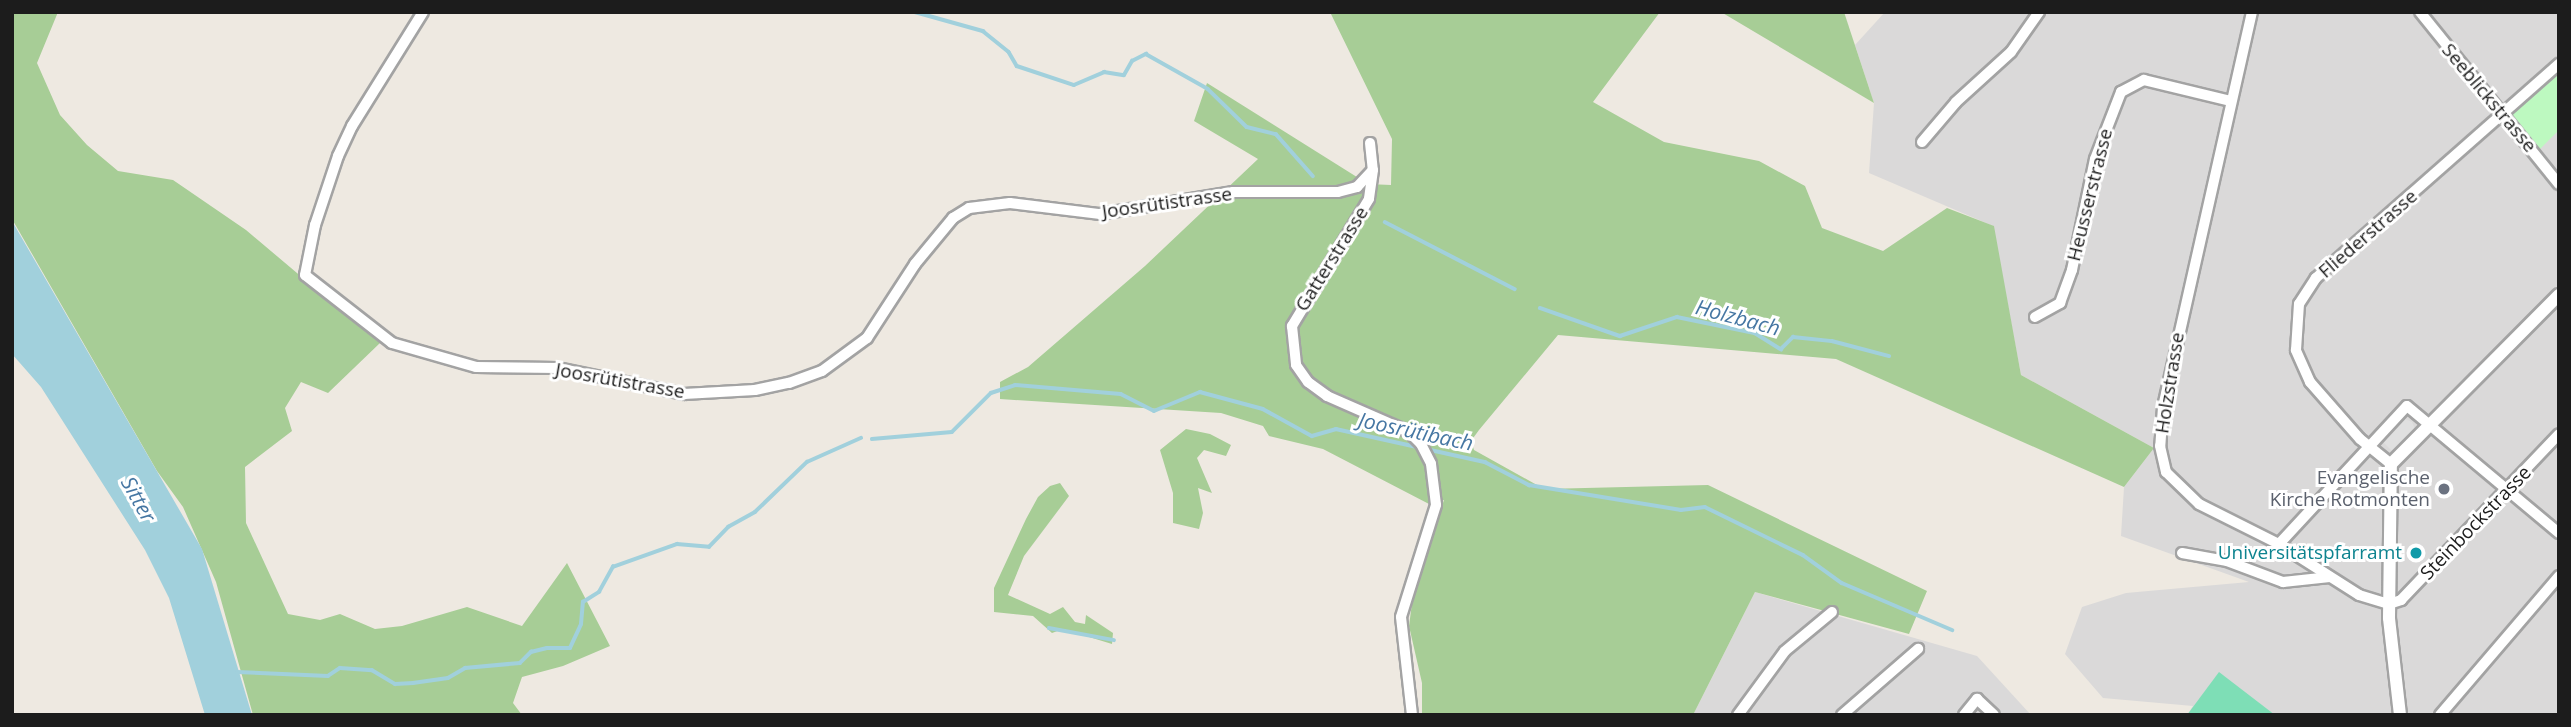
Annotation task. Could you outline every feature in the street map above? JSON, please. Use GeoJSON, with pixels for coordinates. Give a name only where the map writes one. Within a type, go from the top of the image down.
{"type":"FeatureCollection","features":[{"type":"Feature","properties":{"kind":"street","name":"Joosrütistrasse"},"geometry":{"type":"LineString","coordinates":[[423,12],[352,126],[338,156],[315,225],[305,275],[391,343],[476,368],[557,368],[684,394],[766,388],[822,371],[867,338],[940,232],[969,208],[1010,203],[1100,214],[1233,192],[1338,192],[1357,187],[1373,170]]}},
{"type":"Feature","properties":{"kind":"street"},"geometry":{"type":"LineString","coordinates":[[1923,142],[1956,102],[2011,52],[2039,12]]}},
{"type":"Feature","properties":{"kind":"street","name":"Holzstrasse"},"geometry":{"type":"LineString","coordinates":[[2252,12],[2173,352],[2160,446],[2166,472],[2179,489],[2222,517],[2279,544],[2371,601],[2389,604]]}},
{"type":"Feature","properties":{"kind":"street","name":"Seeblickstrasse"},"geometry":{"type":"LineString","coordinates":[[2420,12],[2559,184]]}},
{"type":"Feature","properties":{"kind":"street","name":"Fliederstrasse"},"geometry":{"type":"LineString","coordinates":[[2391,464],[2320,397],[2302,367],[2295,333],[2299,304],[2316,278],[2559,64]]}},
{"type":"Feature","properties":{"kind":"street","name":"Heusserstrasse"},"geometry":{"type":"LineString","coordinates":[[2035,317],[2060,303],[2072,270],[2095,159],[2121,92],[2144,80],[2231,101]]}},
{"type":"Feature","properties":{"kind":"street","name":"Gatterstrasse"},"geometry":{"type":"LineString","coordinates":[[1370,142],[1373,170],[1369,199],[1292,326],[1296,365],[1327,396],[1409,432],[1427,455],[1436,505],[1401,617],[1412,715]]}},
{"type":"Feature","properties":{"kind":"street"},"geometry":{"type":"LineString","coordinates":[[2400,715],[2389,604],[2391,464],[2559,295]]}},
{"type":"Feature","properties":{"kind":"street"},"geometry":{"type":"LineString","coordinates":[[2279,544],[2407,406],[2432,424],[2559,533]]}},
{"type":"Feature","properties":{"kind":"street","name":"Steinbockstrasse"},"geometry":{"type":"LineString","coordinates":[[2389,604],[2401,600],[2510,490],[2559,434]]}},
{"type":"Feature","properties":{"kind":"street"},"geometry":{"type":"LineString","coordinates":[[2182,553],[2227,561],[2283,582],[2330,577]]}},
{"type":"Feature","properties":{"kind":"street"},"geometry":{"type":"LineString","coordinates":[[2440,715],[2559,576]]}},
{"type":"Feature","properties":{"kind":"street"},"geometry":{"type":"LineString","coordinates":[[1738,715],[1785,651],[1832,612]]}},
{"type":"Feature","properties":{"kind":"street"},"geometry":{"type":"LineString","coordinates":[[1842,715],[1918,649]]}},
{"type":"Feature","properties":{"kind":"street"},"geometry":{"type":"LineString","coordinates":[[1964,715],[1977,699],[1994,715]]}},
{"type":"Feature","properties":{"kind":"shaded area"},"geometry":{"type":"Polygon","coordinates":[[[1885,12],[2559,12],[2559,715],[2187,715],[2193,706],[2103,698],[2065,654],[2082,607],[2126,593],[2249,582],[2121,536],[2124,487],[2154,448],[2021,375],[1993,226],[1869,173],[1874,103],[1855,45],[1885,12]]]}},
{"type":"Feature","properties":{"kind":"shaded area"},"geometry":{"type":"Polygon","coordinates":[[[2403,418],[2412,422],[2416,431],[2394,453],[2381,440],[2403,418]]]}},
{"type":"Feature","properties":{"kind":"shaded area"},"geometry":{"type":"Polygon","coordinates":[[[1755,592],[1977,656],[2031,715],[1693,715],[1755,592]]]}},
{"type":"Feature","properties":{"kind":"green space"},"geometry":{"type":"Polygon","coordinates":[[[12,12],[58,12],[37,63],[60,115],[87,145],[118,171],[173,180],[246,230],[380,343],[328,393],[301,382],[285,408],[292,431],[245,467],[246,523],[288,614],[320,620],[340,614],[375,629],[402,626],[467,607],[522,626],[567,563],[610,646],[563,666],[522,677],[513,703],[522,715],[253,715],[216,582],[183,507],[157,471],[12,219],[12,12]]]}},
{"type":"Feature","properties":{"kind":"green space"},"geometry":{"type":"Polygon","coordinates":[[[1330,12],[1660,12],[1593,102],[1664,142],[1759,161],[1805,186],[1822,228],[1883,251],[1947,208],[1994,226],[2021,375],[2154,448],[2124,487],[1836,359],[1558,335],[1479,430],[1471,441],[1474,450],[1544,489],[1708,485],[1927,591],[1909,634],[1755,592],[1693,715],[1422,715],[1422,683],[1409,626],[1414,588],[1444,500],[1429,504],[1323,449],[1269,436],[1263,426],[1221,413],[1000,399],[1000,382],[1028,367],[1145,266],[1258,159],[1194,121],[1207,83],[1368,184],[1391,185],[1392,139],[1330,12]]]}},
{"type":"Feature","properties":{"kind":"green space"},"geometry":{"type":"Polygon","coordinates":[[[1721,12],[1844,12],[1874,103],[1721,12]]]}},
{"type":"Feature","properties":{"kind":"green space"},"geometry":{"type":"Polygon","coordinates":[[[2551,71],[2559,77],[2559,130],[2535,154],[2502,114],[2551,71]]]}},
{"type":"Feature","properties":{"kind":"green space"},"geometry":{"type":"Polygon","coordinates":[[[1186,429],[1210,434],[1231,445],[1226,456],[1204,450],[1197,458],[1212,493],[1198,488],[1203,513],[1199,529],[1173,523],[1173,493],[1160,450],[1186,429]]]}},
{"type":"Feature","properties":{"kind":"green space"},"geometry":{"type":"Polygon","coordinates":[[[1060,483],[1069,496],[1024,556],[1008,595],[1050,614],[1063,607],[1075,622],[1085,624],[1086,615],[1113,633],[1112,644],[1063,629],[1052,633],[1033,616],[994,612],[994,588],[1026,519],[1038,497],[1050,486],[1060,483]]]}},
{"type":"Feature","properties":{"kind":"green space"},"geometry":{"type":"Polygon","coordinates":[[[2219,672],[2275,715],[2187,715],[2219,672]]]}},
{"type":"Feature","properties":{"kind":"water","name":"Sitter"},"geometry":{"type":"Polygon","coordinates":[[[12,221],[202,549],[252,715],[205,715],[169,598],[145,550],[41,387],[12,354],[12,221]]]}},
{"type":"Feature","properties":{"kind":"waterway","name":"Holzbach"},"geometry":{"type":"LineString","coordinates":[[915,12],[983,31],[1009,52],[1017,66],[1074,85],[1104,72],[1124,75],[1132,61],[1146,54],[1208,89],[1247,127],[1276,134],[1313,176]]}},
{"type":"Feature","properties":{"kind":"waterway","name":"Holzbach"},"geometry":{"type":"LineString","coordinates":[[1385,222],[1515,289]]}},
{"type":"Feature","properties":{"kind":"waterway","name":"Holzbach"},"geometry":{"type":"LineString","coordinates":[[1540,308],[1620,336],[1677,317],[1755,333],[1781,349],[1793,337],[1832,341],[1889,356]]}},
{"type":"Feature","properties":{"kind":"waterway","name":"Joosrütibach"},"geometry":{"type":"LineString","coordinates":[[872,439],[952,432],[991,393],[1015,385],[1121,394],[1154,411],[1200,392],[1263,409],[1312,436],[1336,429],[1485,462],[1529,485],[1681,510],[1705,507],[1803,555],[1842,583],[1952,630]]}},
{"type":"Feature","properties":{"kind":"waterway","name":"Joosrütibach"},"geometry":{"type":"LineString","coordinates":[[237,672],[328,676],[340,668],[372,670],[395,684],[413,683],[448,678],[465,668],[520,663],[531,652],[547,648],[570,648],[581,624],[583,602],[599,592],[613,567],[677,544],[709,547],[728,527],[755,512],[807,462],[861,438]]}},
{"type":"Feature","properties":{"kind":"waterway"},"geometry":{"type":"LineString","coordinates":[[1049,628],[1114,640]]}},
{"type":"Feature","properties":{"kind":"place","name":"Evangelische Kirche Rotmonten"},"geometry":{"type":"Point","coordinates":[2444,489]}},
{"type":"Feature","properties":{"kind":"place","name":"Universitätspfarramt"},"geometry":{"type":"Point","coordinates":[2416,553]}}]}
